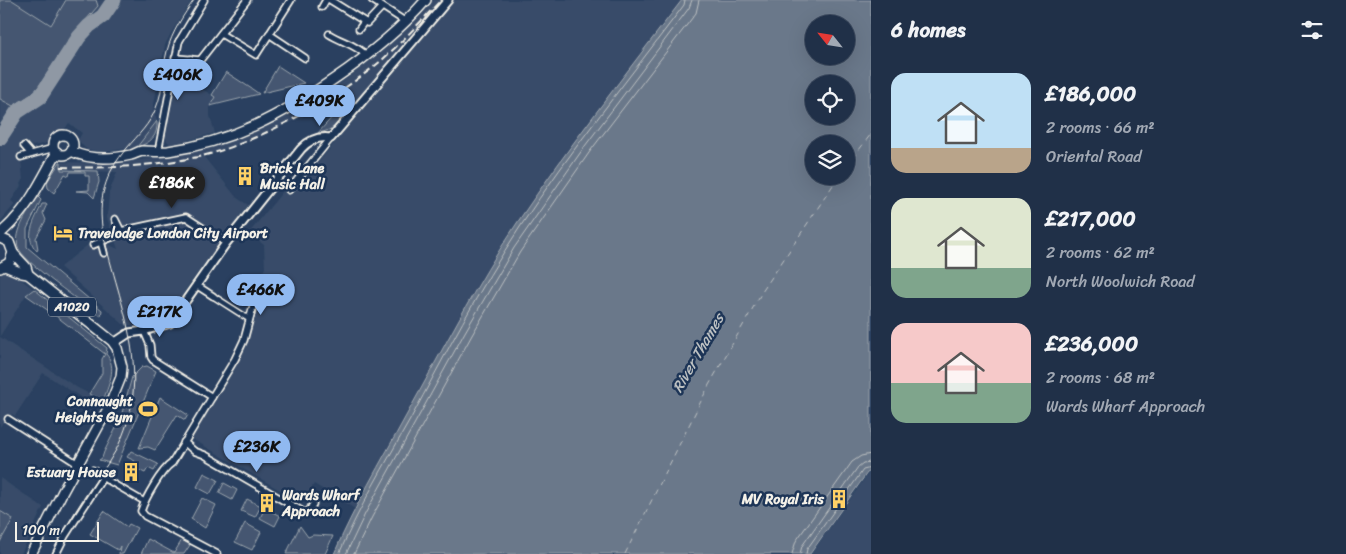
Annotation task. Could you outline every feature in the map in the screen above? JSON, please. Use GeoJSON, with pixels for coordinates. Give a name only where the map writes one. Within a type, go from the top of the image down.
{"type":"FeatureCollection","features":[{"type":"Feature","properties":{"kind":"main road"},"geometry":{"type":"LineString","coordinates":[[72,150],[94,158],[143,151],[158,152],[221,139],[263,122],[292,108],[367,56],[406,22],[426,0]]}},
{"type":"Feature","properties":{"kind":"main road"},"geometry":{"type":"LineString","coordinates":[[0,234],[13,222],[28,202],[56,150],[55,140],[61,135],[69,137],[73,143],[72,150]]}},
{"type":"Feature","properties":{"kind":"main road"},"geometry":{"type":"LineString","coordinates":[[56,150],[63,155],[72,150]]}},
{"type":"Feature","properties":{"kind":"main road"},"geometry":{"type":"LineString","coordinates":[[0,238],[9,242],[13,222]]}},
{"type":"Feature","properties":{"kind":"main road","name":"A1020"},"geometry":{"type":"LineString","coordinates":[[9,242],[13,254],[26,267],[28,274]]}},
{"type":"Feature","properties":{"kind":"main road","name":"A1020"},"geometry":{"type":"LineString","coordinates":[[3,267],[12,259],[13,254]]}},
{"type":"Feature","properties":{"kind":"main road","name":"A1020"},"geometry":{"type":"LineString","coordinates":[[3,267],[28,274],[77,311],[114,343]]}},
{"type":"Feature","properties":{"kind":"main road"},"geometry":{"type":"LineString","coordinates":[[31,554],[109,407],[121,377],[121,360],[114,343]]}},
{"type":"Feature","properties":{"kind":"street"},"geometry":{"type":"LineString","coordinates":[[158,152],[175,58],[173,54],[174,49],[204,0]]}},
{"type":"Feature","properties":{"kind":"street"},"geometry":{"type":"LineString","coordinates":[[175,58],[201,59],[247,0]]}},
{"type":"Feature","properties":{"kind":"street"},"geometry":{"type":"LineString","coordinates":[[221,34],[256,55],[290,2],[282,0]]}},
{"type":"Feature","properties":{"kind":"street"},"geometry":{"type":"LineString","coordinates":[[322,7],[328,0],[364,22]]}},
{"type":"Feature","properties":{"kind":"street"},"geometry":{"type":"LineString","coordinates":[[372,0],[406,22]]}},
{"type":"Feature","properties":{"kind":"street"},"geometry":{"type":"LineString","coordinates":[[289,190],[448,0]]}},
{"type":"Feature","properties":{"kind":"street"},"geometry":{"type":"LineString","coordinates":[[359,29],[364,22],[367,23],[382,7]]}},
{"type":"Feature","properties":{"kind":"street"},"geometry":{"type":"LineString","coordinates":[[269,34],[305,58]]}},
{"type":"Feature","properties":{"kind":"street"},"geometry":{"type":"LineString","coordinates":[[330,34],[341,42],[349,43],[367,56]]}},
{"type":"Feature","properties":{"kind":"street"},"geometry":{"type":"LineString","coordinates":[[183,58],[184,67]]}},
{"type":"Feature","properties":{"kind":"street"},"geometry":{"type":"LineString","coordinates":[[171,79],[177,78],[191,59]]}},
{"type":"Feature","properties":{"kind":"street"},"geometry":{"type":"LineString","coordinates":[[114,343],[129,333],[144,332],[170,323],[226,243],[273,182],[306,144],[318,138],[331,138]]}},
{"type":"Feature","properties":{"kind":"street"},"geometry":{"type":"LineString","coordinates":[[24,146],[30,154]]}},
{"type":"Feature","properties":{"kind":"street"},"geometry":{"type":"LineString","coordinates":[[21,157],[56,150]]}},
{"type":"Feature","properties":{"kind":"street"},"geometry":{"type":"LineString","coordinates":[[93,245],[115,236],[121,231],[186,217],[226,243]]}},
{"type":"Feature","properties":{"kind":"street"},"geometry":{"type":"LineString","coordinates":[[115,219],[121,231]]}},
{"type":"Feature","properties":{"kind":"street"},"geometry":{"type":"LineString","coordinates":[[101,242],[104,253]]}},
{"type":"Feature","properties":{"kind":"street"},"geometry":{"type":"LineString","coordinates":[[217,554],[145,516],[141,511],[235,360],[244,340],[259,284],[269,282]]}},
{"type":"Feature","properties":{"kind":"street"},"geometry":{"type":"LineString","coordinates":[[196,285],[250,318]]}},
{"type":"Feature","properties":{"kind":"street"},"geometry":{"type":"LineString","coordinates":[[144,332],[150,345],[153,360],[212,397]]}},
{"type":"Feature","properties":{"kind":"street"},"geometry":{"type":"LineString","coordinates":[[8,420],[78,464]]}},
{"type":"Feature","properties":{"kind":"street"},"geometry":{"type":"LineString","coordinates":[[184,442],[194,451],[205,454],[305,513],[308,512],[313,504]]}},
{"type":"Feature","properties":{"kind":"street"},"geometry":{"type":"LineString","coordinates":[[93,470],[145,502]]}},
{"type":"Feature","properties":{"kind":"street"},"geometry":{"type":"LineString","coordinates":[[56,554],[65,536],[105,478]]}},
{"type":"Feature","properties":{"kind":"shaded area"},"geometry":{"type":"Polygon","coordinates":[[[0,0],[192,0],[165,45],[153,109],[157,121],[137,147],[104,152],[88,150],[78,140],[82,133],[69,123],[64,130],[51,133],[47,143],[32,146],[27,143],[20,150],[23,179],[20,184],[21,186],[11,201],[15,204],[0,222],[0,0]]]}},
{"type":"Feature","properties":{"kind":"shaded area"},"geometry":{"type":"Polygon","coordinates":[[[0,0],[12,0],[51,25],[66,0],[96,0],[98,6],[72,36],[39,86],[32,94],[13,106],[0,99],[0,0]]]}},
{"type":"Feature","properties":{"kind":"shaded area"},"geometry":{"type":"Polygon","coordinates":[[[432,0],[444,0],[353,106],[341,94],[302,117],[250,141],[204,157],[237,198],[248,205],[190,283],[169,315],[161,322],[139,326],[123,324],[60,267],[89,244],[99,240],[118,249],[107,218],[109,193],[117,172],[61,170],[61,162],[122,162],[178,155],[212,147],[262,128],[313,101],[348,78],[386,47],[432,0]]]}},
{"type":"Feature","properties":{"kind":"shaded area"},"geometry":{"type":"Polygon","coordinates":[[[454,0],[682,0],[576,139],[504,242],[355,509],[314,484],[302,503],[189,437],[240,352],[246,318],[244,314],[249,297],[265,268],[264,245],[249,233],[284,190],[291,195],[454,0]]]}},
{"type":"Feature","properties":{"kind":"shaded area"},"geometry":{"type":"Polygon","coordinates":[[[278,66],[304,83],[262,93],[278,66]]]}},
{"type":"Feature","properties":{"kind":"shaded area"},"geometry":{"type":"Polygon","coordinates":[[[226,72],[259,94],[210,106],[215,97],[212,95],[226,72]]]}},
{"type":"Feature","properties":{"kind":"shaded area"},"geometry":{"type":"Polygon","coordinates":[[[183,77],[215,97],[210,106],[210,116],[215,133],[171,145],[166,140],[166,134],[173,97],[183,77]]]}},
{"type":"Feature","properties":{"kind":"shaded area"},"geometry":{"type":"Polygon","coordinates":[[[336,114],[342,119],[331,129],[318,133],[334,115],[336,114]]]}},
{"type":"Feature","properties":{"kind":"shaded area"},"geometry":{"type":"Polygon","coordinates":[[[157,121],[153,138],[137,147],[157,121]]]}},
{"type":"Feature","properties":{"kind":"shaded area"},"geometry":{"type":"Polygon","coordinates":[[[60,162],[61,170],[98,171],[99,182],[94,198],[88,192],[76,191],[89,190],[89,176],[85,176],[85,172],[70,172],[69,176],[65,174],[54,193],[48,188],[47,182],[60,162]]]}},
{"type":"Feature","properties":{"kind":"shaded area"},"geometry":{"type":"Polygon","coordinates":[[[38,197],[41,200],[27,229],[27,247],[102,310],[101,316],[42,272],[22,254],[18,247],[17,241],[20,228],[38,197]]]}},
{"type":"Feature","properties":{"kind":"shaded area"},"geometry":{"type":"Polygon","coordinates":[[[42,204],[47,204],[43,213],[46,220],[36,238],[37,251],[33,246],[31,234],[42,204]]]}},
{"type":"Feature","properties":{"kind":"shaded area"},"geometry":{"type":"Polygon","coordinates":[[[0,272],[13,274],[34,289],[26,295],[0,336],[0,272]]]}},
{"type":"Feature","properties":{"kind":"shaded area"},"geometry":{"type":"Polygon","coordinates":[[[34,289],[107,348],[106,354],[110,359],[112,371],[103,401],[89,394],[102,373],[102,359],[105,354],[26,295],[34,289]]]}},
{"type":"Feature","properties":{"kind":"shaded area"},"geometry":{"type":"Polygon","coordinates":[[[0,337],[76,387],[103,401],[99,409],[43,373],[15,416],[12,414],[6,424],[3,422],[0,427],[0,337]]]}},
{"type":"Feature","properties":{"kind":"shaded area"},"geometry":{"type":"Polygon","coordinates":[[[147,366],[156,371],[117,465],[99,460],[102,458],[120,420],[132,377],[142,367],[147,366]]]}},
{"type":"Feature","properties":{"kind":"shaded area"},"geometry":{"type":"Polygon","coordinates":[[[160,397],[188,415],[185,420],[177,415],[155,450],[148,447],[139,448],[160,397]]]}},
{"type":"Feature","properties":{"kind":"shaded area"},"geometry":{"type":"Polygon","coordinates":[[[131,451],[158,464],[154,471],[148,468],[145,473],[132,467],[135,461],[127,457],[131,451]]]}},
{"type":"Feature","properties":{"kind":"shaded area"},"geometry":{"type":"Polygon","coordinates":[[[204,473],[218,480],[210,494],[197,487],[204,473]]]}},
{"type":"Feature","properties":{"kind":"shaded area"},"geometry":{"type":"Polygon","coordinates":[[[871,473],[871,554],[811,554],[868,474],[871,473]]]}},
{"type":"Feature","properties":{"kind":"shaded area"},"geometry":{"type":"Polygon","coordinates":[[[0,478],[43,507],[21,554],[0,554],[0,542],[12,519],[0,511],[0,478]]]}},
{"type":"Feature","properties":{"kind":"shaded area"},"geometry":{"type":"Polygon","coordinates":[[[224,483],[237,490],[232,500],[219,493],[224,483]]]}},
{"type":"Feature","properties":{"kind":"shaded area"},"geometry":{"type":"Polygon","coordinates":[[[202,498],[216,505],[205,528],[191,519],[202,498]]]}},
{"type":"Feature","properties":{"kind":"shaded area"},"geometry":{"type":"Polygon","coordinates":[[[247,499],[261,506],[255,517],[241,511],[247,499]]]}},
{"type":"Feature","properties":{"kind":"shaded area"},"geometry":{"type":"Polygon","coordinates":[[[265,508],[280,516],[275,526],[260,518],[265,508]]]}},
{"type":"Feature","properties":{"kind":"shaded area"},"geometry":{"type":"Polygon","coordinates":[[[0,511],[13,519],[0,542],[0,511]]]}},
{"type":"Feature","properties":{"kind":"shaded area"},"geometry":{"type":"Polygon","coordinates":[[[104,511],[127,527],[129,524],[137,528],[123,554],[119,554],[120,546],[118,550],[90,534],[104,511]]]}},
{"type":"Feature","properties":{"kind":"shaded area"},"geometry":{"type":"Polygon","coordinates":[[[245,523],[261,532],[252,550],[235,542],[245,523]]]}},
{"type":"Feature","properties":{"kind":"shaded area"},"geometry":{"type":"Polygon","coordinates":[[[300,526],[308,537],[313,535],[333,536],[325,554],[286,554],[300,526]]]}},
{"type":"Feature","properties":{"kind":"shaded area"},"geometry":{"type":"Polygon","coordinates":[[[148,539],[174,553],[182,540],[190,545],[184,554],[141,554],[148,539]]]}},
{"type":"Feature","properties":{"kind":"water","name":"River Thames"},"geometry":{"type":"Polygon","coordinates":[[[682,0],[871,0],[871,471],[867,473],[810,554],[334,554],[368,485],[487,270],[517,223],[598,110],[682,0]]]}},
{"type":"Feature","properties":{"kind":"ferry route"},"geometry":{"type":"LineString","coordinates":[[855,155],[871,134]]}},
{"type":"Feature","properties":{"kind":"ferry route"},"geometry":{"type":"LineString","coordinates":[[625,554],[709,385],[762,292],[833,185]]}},
{"type":"Feature","properties":{"kind":"taxiway"},"geometry":{"type":"LineString","coordinates":[[0,138],[17,112],[40,97],[79,37],[89,26],[103,16],[114,0]]}},
{"type":"Feature","properties":{"kind":"tram line"},"geometry":{"type":"LineString","coordinates":[[52,554],[78,507],[116,450],[127,422],[133,395],[134,368],[130,342],[125,315],[103,233],[101,221],[102,198],[108,177],[119,157],[153,114],[159,101],[165,58],[169,44],[178,24],[194,0]]}},
{"type":"Feature","properties":{"kind":"railway"},"geometry":{"type":"LineString","coordinates":[[61,167],[95,168],[164,163],[198,157],[245,142],[270,131],[319,104],[363,75],[390,53],[441,0]]}},
{"type":"Feature","properties":{"kind":"place","name":"Brick Lane Music Hall"},"geometry":{"type":"Point","coordinates":[245,176]}},
{"type":"Feature","properties":{"kind":"place","name":"Travelodge London City Airport"},"geometry":{"type":"Point","coordinates":[63,233]}},
{"type":"Feature","properties":{"kind":"place","name":"Connaught Heights Gym"},"geometry":{"type":"Point","coordinates":[148,409]}},
{"type":"Feature","properties":{"kind":"place","name":"Estuary House"},"geometry":{"type":"Point","coordinates":[131,472]}},
{"type":"Feature","properties":{"kind":"place","name":"MV Royal Iris"},"geometry":{"type":"Point","coordinates":[839,499]}},
{"type":"Feature","properties":{"kind":"place","name":"Wards Wharf Approach"},"geometry":{"type":"Point","coordinates":[267,503]}}]}
